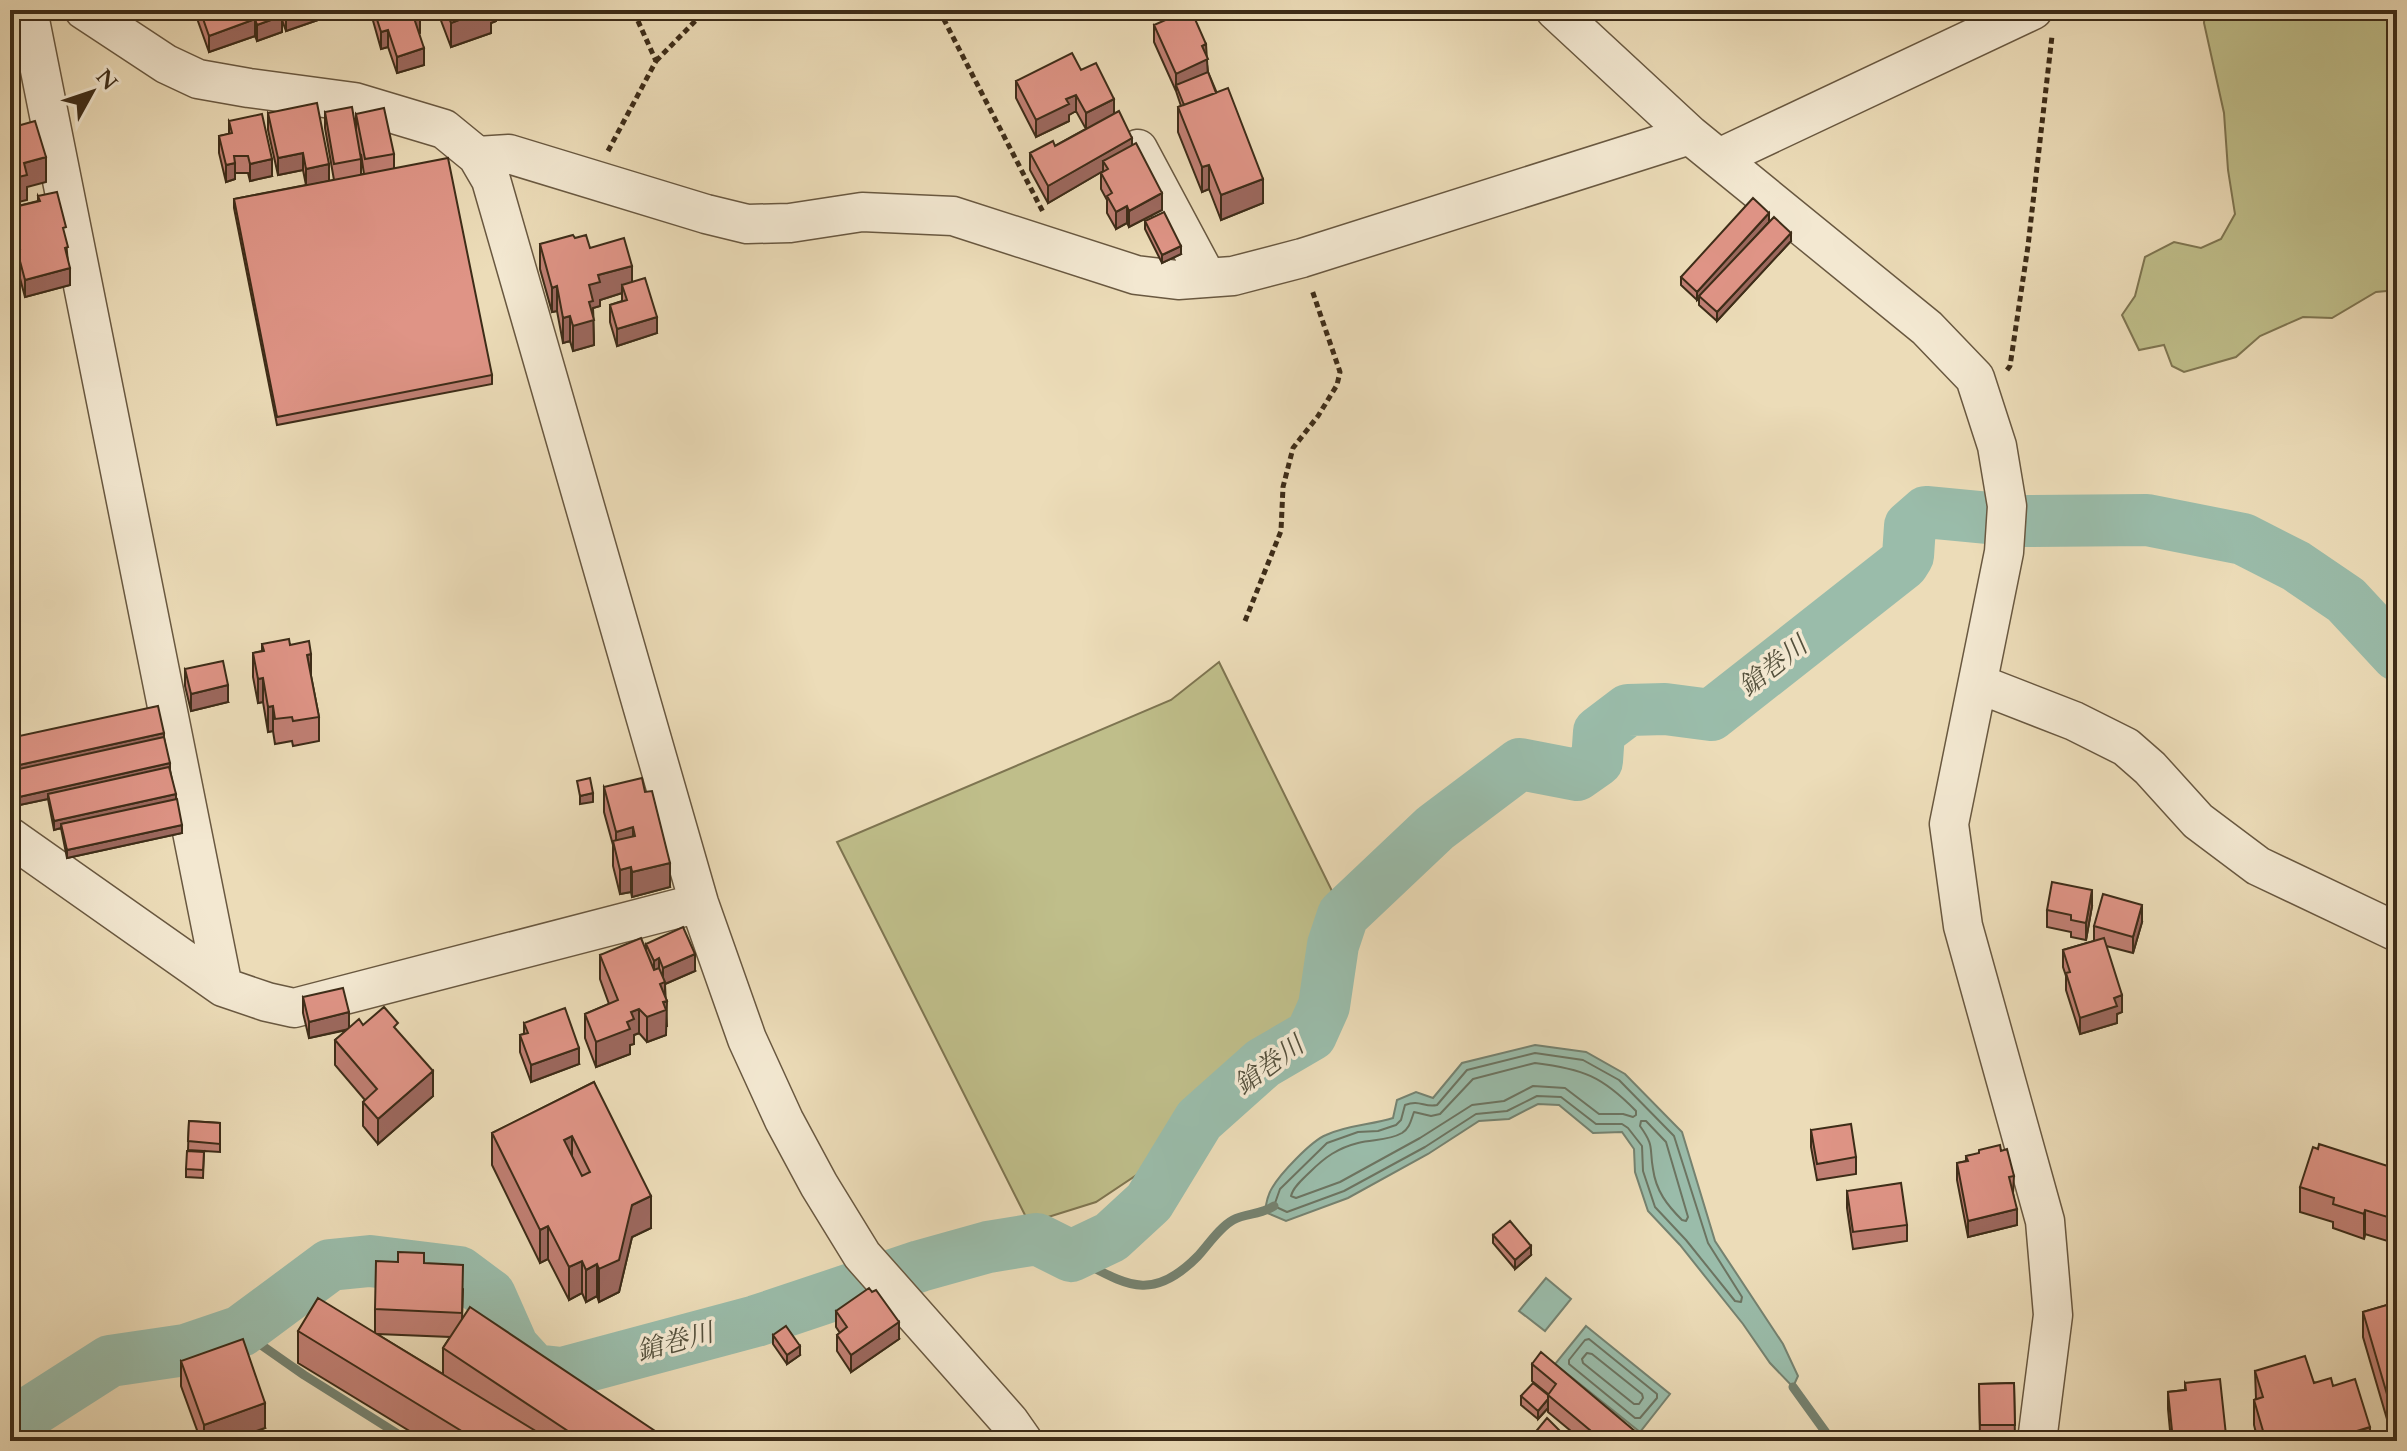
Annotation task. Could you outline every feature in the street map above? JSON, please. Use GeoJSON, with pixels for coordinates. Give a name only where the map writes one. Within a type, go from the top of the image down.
{"type":"FeatureCollection","features":[{"type":"Feature","properties":{"kind":"street"},"geometry":{"type":"LineString","coordinates":[[28,10],[223,987]]}},
{"type":"Feature","properties":{"kind":"street"},"geometry":{"type":"LineString","coordinates":[[84,10],[166,64],[198,79],[354,102],[444,129],[477,156],[491,180],[699,903],[747,1039],[819,1185],[862,1255],[1009,1421],[1023,1441]]}},
{"type":"Feature","properties":{"kind":"street"},"geometry":{"type":"LineString","coordinates":[[1555,10],[1690,135],[1927,328],[1975,378],[1985,405],[1997,446],[2007,506],[2004,552],[1949,824],[1963,926],[2045,1221],[2053,1315],[2037,1441]]}},
{"type":"Feature","properties":{"kind":"street"},"geometry":{"type":"LineString","coordinates":[[1719,158],[2043,18]]}},
{"type":"Feature","properties":{"kind":"street"},"geometry":{"type":"LineString","coordinates":[[477,156],[509,154],[747,224],[790,223],[862,212],[953,216],[1136,275],[1178,280],[1233,276],[1302,258],[1690,135]]}},
{"type":"Feature","properties":{"kind":"street"},"geometry":{"type":"LineString","coordinates":[[1136,146],[1207,278]]}},
{"type":"Feature","properties":{"kind":"street"},"geometry":{"type":"LineString","coordinates":[[1979,684],[2074,721],[2126,747],[2150,768],[2198,821],[2258,866],[2397,932]]}},
{"type":"Feature","properties":{"kind":"street"},"geometry":{"type":"LineString","coordinates":[[10,837],[223,987],[294,1008],[699,903]]}},
{"type":"Feature","properties":{"kind":"path"},"geometry":{"type":"LineString","coordinates":[[633,10],[656,61]]}},
{"type":"Feature","properties":{"kind":"path"},"geometry":{"type":"LineString","coordinates":[[592,180],[656,61],[706,10]]}},
{"type":"Feature","properties":{"kind":"path"},"geometry":{"type":"LineString","coordinates":[[939,10],[1062,249]]}},
{"type":"Feature","properties":{"kind":"path"},"geometry":{"type":"LineString","coordinates":[[1985,405],[2010,366],[2028,246],[2043,18]]}},
{"type":"Feature","properties":{"kind":"path"},"geometry":{"type":"LineString","coordinates":[[1245,621],[1281,531],[1283,487],[1293,448],[1318,416],[1337,385],[1340,372],[1302,258]]}},
{"type":"Feature","properties":{"kind":"shaded area"},"geometry":{"type":"Polygon","coordinates":[[[2205,10],[2397,10],[2397,290],[2376,292],[2332,318],[2303,317],[2260,336],[2236,357],[2184,372],[2172,366],[2164,345],[2139,350],[2122,315],[2135,296],[2145,257],[2174,242],[2201,248],[2221,239],[2235,214],[2224,113],[2204,23],[2205,10]]]}},
{"type":"Feature","properties":{"kind":"shaded area"},"geometry":{"type":"Polygon","coordinates":[[[1219,662],[1336,899],[1321,941],[1310,1002],[1291,1032],[1229,1072],[1147,1168],[1096,1202],[1029,1223],[837,842],[1171,700],[1219,662]]]}},
{"type":"Feature","properties":{"kind":"water"},"geometry":{"type":"Polygon","coordinates":[[[1535,1045],[1586,1052],[1625,1074],[1682,1132],[1715,1241],[1783,1344],[1798,1376],[1793,1387],[1770,1363],[1680,1245],[1648,1211],[1635,1172],[1634,1149],[1622,1132],[1593,1133],[1559,1105],[1538,1104],[1509,1119],[1479,1121],[1428,1154],[1348,1198],[1286,1221],[1265,1212],[1270,1191],[1276,1182],[1296,1158],[1320,1138],[1342,1129],[1393,1118],[1397,1100],[1416,1092],[1433,1098],[1462,1063],[1535,1045]]]}},
{"type":"Feature","properties":{"kind":"water"},"geometry":{"type":"Polygon","coordinates":[[[1546,1278],[1571,1299],[1545,1331],[1519,1311],[1546,1278]]]}},
{"type":"Feature","properties":{"kind":"water"},"geometry":{"type":"Polygon","coordinates":[[[1586,1326],[1670,1394],[1640,1432],[1555,1364],[1586,1326]]]}},
{"type":"Feature","properties":{"kind":"building"},"geometry":{"type":"Polygon","coordinates":[[[200,10],[280,10],[282,16],[257,25],[255,19],[209,36],[200,10]]]}},
{"type":"Feature","properties":{"kind":"building"},"geometry":{"type":"Polygon","coordinates":[[[374,10],[418,10],[420,17],[414,18],[424,48],[397,57],[388,30],[381,32],[374,10]]]}},
{"type":"Feature","properties":{"kind":"building"},"geometry":{"type":"Polygon","coordinates":[[[446,10],[485,10],[451,23],[446,10]]]}},
{"type":"Feature","properties":{"kind":"building"},"geometry":{"type":"Polygon","coordinates":[[[1191,10],[1206,44],[1202,46],[1208,59],[1176,74],[1154,25],[1191,10]]]}},
{"type":"Feature","properties":{"kind":"building"},"geometry":{"type":"Polygon","coordinates":[[[1072,53],[1081,70],[1096,63],[1114,99],[1086,113],[1076,95],[1066,99],[1069,104],[1036,120],[1016,81],[1072,53]]]}},
{"type":"Feature","properties":{"kind":"building"},"geometry":{"type":"Polygon","coordinates":[[[1208,72],[1216,93],[1184,105],[1176,85],[1208,72]]]}},
{"type":"Feature","properties":{"kind":"building"},"geometry":{"type":"Polygon","coordinates":[[[1228,88],[1263,179],[1221,195],[1209,165],[1202,167],[1178,107],[1228,88]]]}},
{"type":"Feature","properties":{"kind":"building"},"geometry":{"type":"Polygon","coordinates":[[[317,103],[329,164],[306,169],[303,153],[278,158],[268,113],[317,103]]]}},
{"type":"Feature","properties":{"kind":"building"},"geometry":{"type":"Polygon","coordinates":[[[352,107],[361,159],[334,164],[325,112],[352,107]]]}},
{"type":"Feature","properties":{"kind":"building"},"geometry":{"type":"Polygon","coordinates":[[[384,108],[394,154],[365,159],[356,114],[384,108]]]}},
{"type":"Feature","properties":{"kind":"building"},"geometry":{"type":"Polygon","coordinates":[[[1119,111],[1132,138],[1048,186],[1030,153],[1053,141],[1055,146],[1119,111]]]}},
{"type":"Feature","properties":{"kind":"building"},"geometry":{"type":"Polygon","coordinates":[[[262,114],[272,159],[250,164],[248,156],[234,156],[235,163],[226,165],[219,136],[232,133],[229,121],[262,114]]]}},
{"type":"Feature","properties":{"kind":"building"},"geometry":{"type":"Polygon","coordinates":[[[35,121],[46,157],[24,163],[27,175],[10,179],[10,128],[35,121]]]}},
{"type":"Feature","properties":{"kind":"building"},"geometry":{"type":"Polygon","coordinates":[[[1136,143],[1162,193],[1129,211],[1127,206],[1116,212],[1107,196],[1112,193],[1101,173],[1108,169],[1103,161],[1136,143]]]}},
{"type":"Feature","properties":{"kind":"building"},"geometry":{"type":"Polygon","coordinates":[[[448,158],[492,375],[277,417],[234,199],[448,158]]]}},
{"type":"Feature","properties":{"kind":"building"},"geometry":{"type":"Polygon","coordinates":[[[57,192],[66,227],[63,228],[70,268],[25,280],[10,208],[40,201],[38,196],[57,192]]]}},
{"type":"Feature","properties":{"kind":"building"},"geometry":{"type":"Polygon","coordinates":[[[1753,198],[1769,213],[1697,292],[1681,277],[1753,198]]]}},
{"type":"Feature","properties":{"kind":"building"},"geometry":{"type":"Polygon","coordinates":[[[1164,212],[1181,246],[1162,255],[1145,221],[1164,212]]]}},
{"type":"Feature","properties":{"kind":"building"},"geometry":{"type":"Polygon","coordinates":[[[1774,217],[1791,233],[1717,312],[1699,296],[1774,217]]]}},
{"type":"Feature","properties":{"kind":"building"},"geometry":{"type":"Polygon","coordinates":[[[573,235],[575,238],[586,235],[590,248],[624,238],[632,266],[598,275],[600,282],[589,285],[593,301],[589,302],[594,320],[573,326],[570,316],[563,318],[557,286],[552,288],[540,244],[573,235]]]}},
{"type":"Feature","properties":{"kind":"building"},"geometry":{"type":"Polygon","coordinates":[[[645,278],[657,317],[617,329],[610,305],[627,300],[622,285],[645,278]]]}},
{"type":"Feature","properties":{"kind":"building"},"geometry":{"type":"Polygon","coordinates":[[[289,639],[290,645],[309,641],[311,654],[307,655],[319,717],[293,721],[292,717],[275,719],[273,706],[268,707],[263,678],[258,679],[253,653],[264,651],[262,644],[289,639]]]}},
{"type":"Feature","properties":{"kind":"building"},"geometry":{"type":"Polygon","coordinates":[[[223,661],[228,685],[191,694],[185,669],[223,661]]]}},
{"type":"Feature","properties":{"kind":"building"},"geometry":{"type":"Polygon","coordinates":[[[158,706],[164,733],[10,767],[10,738],[158,706]]]}},
{"type":"Feature","properties":{"kind":"building"},"geometry":{"type":"Polygon","coordinates":[[[164,737],[170,763],[10,799],[10,771],[164,737]]]}},
{"type":"Feature","properties":{"kind":"building"},"geometry":{"type":"Polygon","coordinates":[[[169,767],[176,794],[54,821],[48,794],[169,767]]]}},
{"type":"Feature","properties":{"kind":"building"},"geometry":{"type":"Polygon","coordinates":[[[590,778],[593,793],[580,796],[577,781],[590,778]]]}},
{"type":"Feature","properties":{"kind":"building"},"geometry":{"type":"Polygon","coordinates":[[[642,778],[645,792],[652,791],[670,863],[632,872],[631,867],[620,870],[613,841],[635,836],[633,827],[616,832],[604,787],[642,778]]]}},
{"type":"Feature","properties":{"kind":"building"},"geometry":{"type":"Polygon","coordinates":[[[177,799],[182,825],[67,850],[61,824],[177,799]]]}},
{"type":"Feature","properties":{"kind":"building"},"geometry":{"type":"Polygon","coordinates":[[[2052,882],[2092,890],[2086,923],[2071,920],[2071,915],[2047,910],[2052,882]]]}},
{"type":"Feature","properties":{"kind":"building"},"geometry":{"type":"Polygon","coordinates":[[[2103,894],[2142,905],[2133,937],[2094,926],[2103,894]]]}},
{"type":"Feature","properties":{"kind":"building"},"geometry":{"type":"Polygon","coordinates":[[[683,927],[695,954],[663,968],[659,958],[654,961],[646,944],[683,927]]]}},
{"type":"Feature","properties":{"kind":"building"},"geometry":{"type":"Polygon","coordinates":[[[641,938],[654,970],[659,968],[665,982],[660,984],[667,1001],[663,1002],[666,1010],[647,1017],[639,1009],[631,1012],[634,1019],[627,1022],[630,1029],[596,1042],[585,1014],[618,1000],[600,955],[641,938]]]}},
{"type":"Feature","properties":{"kind":"building"},"geometry":{"type":"Polygon","coordinates":[[[2104,938],[2122,995],[2114,998],[2117,1006],[2080,1018],[2066,973],[2070,972],[2063,950],[2104,938]]]}},
{"type":"Feature","properties":{"kind":"building"},"geometry":{"type":"Polygon","coordinates":[[[343,988],[349,1012],[309,1022],[303,997],[343,988]]]}},
{"type":"Feature","properties":{"kind":"building"},"geometry":{"type":"Polygon","coordinates":[[[384,1007],[398,1023],[394,1027],[433,1071],[378,1119],[363,1102],[377,1089],[335,1040],[359,1019],[363,1025],[384,1007]]]}},
{"type":"Feature","properties":{"kind":"building"},"geometry":{"type":"Polygon","coordinates":[[[565,1008],[579,1048],[531,1065],[520,1035],[528,1033],[524,1023],[565,1008]]]}},
{"type":"Feature","properties":{"kind":"building"},"geometry":{"type":"Polygon","coordinates":[[[594,1082],[651,1196],[632,1205],[619,1260],[599,1269],[597,1264],[586,1270],[582,1261],[569,1267],[548,1226],[540,1230],[492,1133],[594,1082]],[[572,1136],[564,1140],[582,1176],[590,1172],[572,1136]]]}},
{"type":"Feature","properties":{"kind":"building"},"geometry":{"type":"Polygon","coordinates":[[[189,1121],[220,1123],[220,1144],[188,1141],[189,1121]]]}},
{"type":"Feature","properties":{"kind":"building"},"geometry":{"type":"Polygon","coordinates":[[[1851,1124],[1856,1157],[1817,1164],[1811,1130],[1851,1124]]]}},
{"type":"Feature","properties":{"kind":"building"},"geometry":{"type":"Polygon","coordinates":[[[2319,1144],[2397,1169],[2397,1220],[2333,1204],[2334,1198],[2300,1187],[2313,1147],[2318,1149],[2319,1144]]]}},
{"type":"Feature","properties":{"kind":"building"},"geometry":{"type":"Polygon","coordinates":[[[2000,1145],[2001,1151],[2007,1149],[2014,1176],[2009,1177],[2017,1209],[1968,1221],[1957,1163],[1968,1161],[1966,1156],[1979,1153],[1979,1150],[2000,1145]]]}},
{"type":"Feature","properties":{"kind":"building"},"geometry":{"type":"Polygon","coordinates":[[[187,1151],[204,1152],[203,1170],[186,1169],[187,1151]]]}},
{"type":"Feature","properties":{"kind":"building"},"geometry":{"type":"Polygon","coordinates":[[[1901,1183],[1907,1225],[1853,1232],[1847,1191],[1901,1183]]]}},
{"type":"Feature","properties":{"kind":"building"},"geometry":{"type":"Polygon","coordinates":[[[1510,1221],[1531,1246],[1515,1260],[1493,1235],[1510,1221]]]}},
{"type":"Feature","properties":{"kind":"building"},"geometry":{"type":"Polygon","coordinates":[[[398,1252],[424,1253],[424,1263],[463,1265],[462,1313],[375,1309],[376,1261],[398,1262],[398,1252]]]}},
{"type":"Feature","properties":{"kind":"building"},"geometry":{"type":"Polygon","coordinates":[[[869,1288],[872,1292],[876,1290],[899,1322],[851,1355],[837,1335],[847,1327],[836,1311],[869,1288]]]}},
{"type":"Feature","properties":{"kind":"building"},"geometry":{"type":"Polygon","coordinates":[[[318,1298],[552,1441],[478,1441],[298,1331],[318,1298]]]}},
{"type":"Feature","properties":{"kind":"building"},"geometry":{"type":"Polygon","coordinates":[[[2397,1302],[2397,1399],[2389,1401],[2363,1312],[2397,1302]]]}},
{"type":"Feature","properties":{"kind":"building"},"geometry":{"type":"Polygon","coordinates":[[[470,1307],[670,1441],[583,1441],[443,1348],[470,1307]]]}},
{"type":"Feature","properties":{"kind":"building"},"geometry":{"type":"Polygon","coordinates":[[[786,1326],[800,1346],[787,1355],[773,1335],[786,1326]]]}},
{"type":"Feature","properties":{"kind":"building"},"geometry":{"type":"Polygon","coordinates":[[[243,1339],[265,1403],[204,1425],[181,1361],[243,1339]]]}},
{"type":"Feature","properties":{"kind":"building"},"geometry":{"type":"Polygon","coordinates":[[[1541,1352],[1643,1438],[1641,1441],[1621,1441],[1617,1438],[1615,1441],[1603,1441],[1548,1395],[1556,1384],[1532,1364],[1541,1352]]]}},
{"type":"Feature","properties":{"kind":"building"},"geometry":{"type":"Polygon","coordinates":[[[2305,1356],[2314,1383],[2331,1378],[2333,1386],[2355,1379],[2370,1427],[2334,1438],[2335,1441],[2266,1441],[2254,1400],[2263,1397],[2255,1371],[2305,1356]]]}},
{"type":"Feature","properties":{"kind":"building"},"geometry":{"type":"Polygon","coordinates":[[[2220,1379],[2226,1435],[2173,1440],[2168,1392],[2186,1390],[2185,1383],[2220,1379]]]}},
{"type":"Feature","properties":{"kind":"building"},"geometry":{"type":"Polygon","coordinates":[[[1533,1383],[1548,1395],[1538,1411],[1521,1396],[1533,1383]]]}},
{"type":"Feature","properties":{"kind":"building"},"geometry":{"type":"Polygon","coordinates":[[[2014,1383],[2015,1425],[1980,1425],[1979,1384],[2014,1383]]]}},
{"type":"Feature","properties":{"kind":"building"},"geometry":{"type":"Polygon","coordinates":[[[1547,1418],[1570,1441],[1528,1441],[1547,1418]]]}},
{"type":"Feature","properties":{"kind":"waterway","name":"鎗巻川"},"geometry":{"type":"LineString","coordinates":[[10,1420],[24,1416],[110,1361],[185,1350],[241,1331],[330,1265],[370,1261],[459,1272],[490,1295],[513,1347],[534,1370],[562,1373],[756,1321],[920,1266],[988,1247],[1037,1239],[1071,1256],[1111,1237],[1149,1202],[1199,1120],[1263,1063],[1311,1035],[1324,1006],[1333,945],[1343,915],[1435,828],[1520,764],[1577,775],[1597,761],[1599,732],[1628,710],[1665,709],[1711,715],[1903,564],[1908,556],[1910,526],[1926,512],[2020,521],[2147,520],[2243,539],[2296,566],[2346,600],[2397,655]]}},
{"type":"Feature","properties":{"kind":"waterway"},"geometry":{"type":"LineString","coordinates":[[1071,1256],[1121,1281],[1150,1285],[1165,1281],[1181,1271],[1233,1220],[1274,1206]]}},
{"type":"Feature","properties":{"kind":"waterway"},"geometry":{"type":"LineString","coordinates":[[241,1331],[409,1441]]}},
{"type":"Feature","properties":{"kind":"waterway"},"geometry":{"type":"LineString","coordinates":[[1793,1387],[1832,1441]]}}]}
